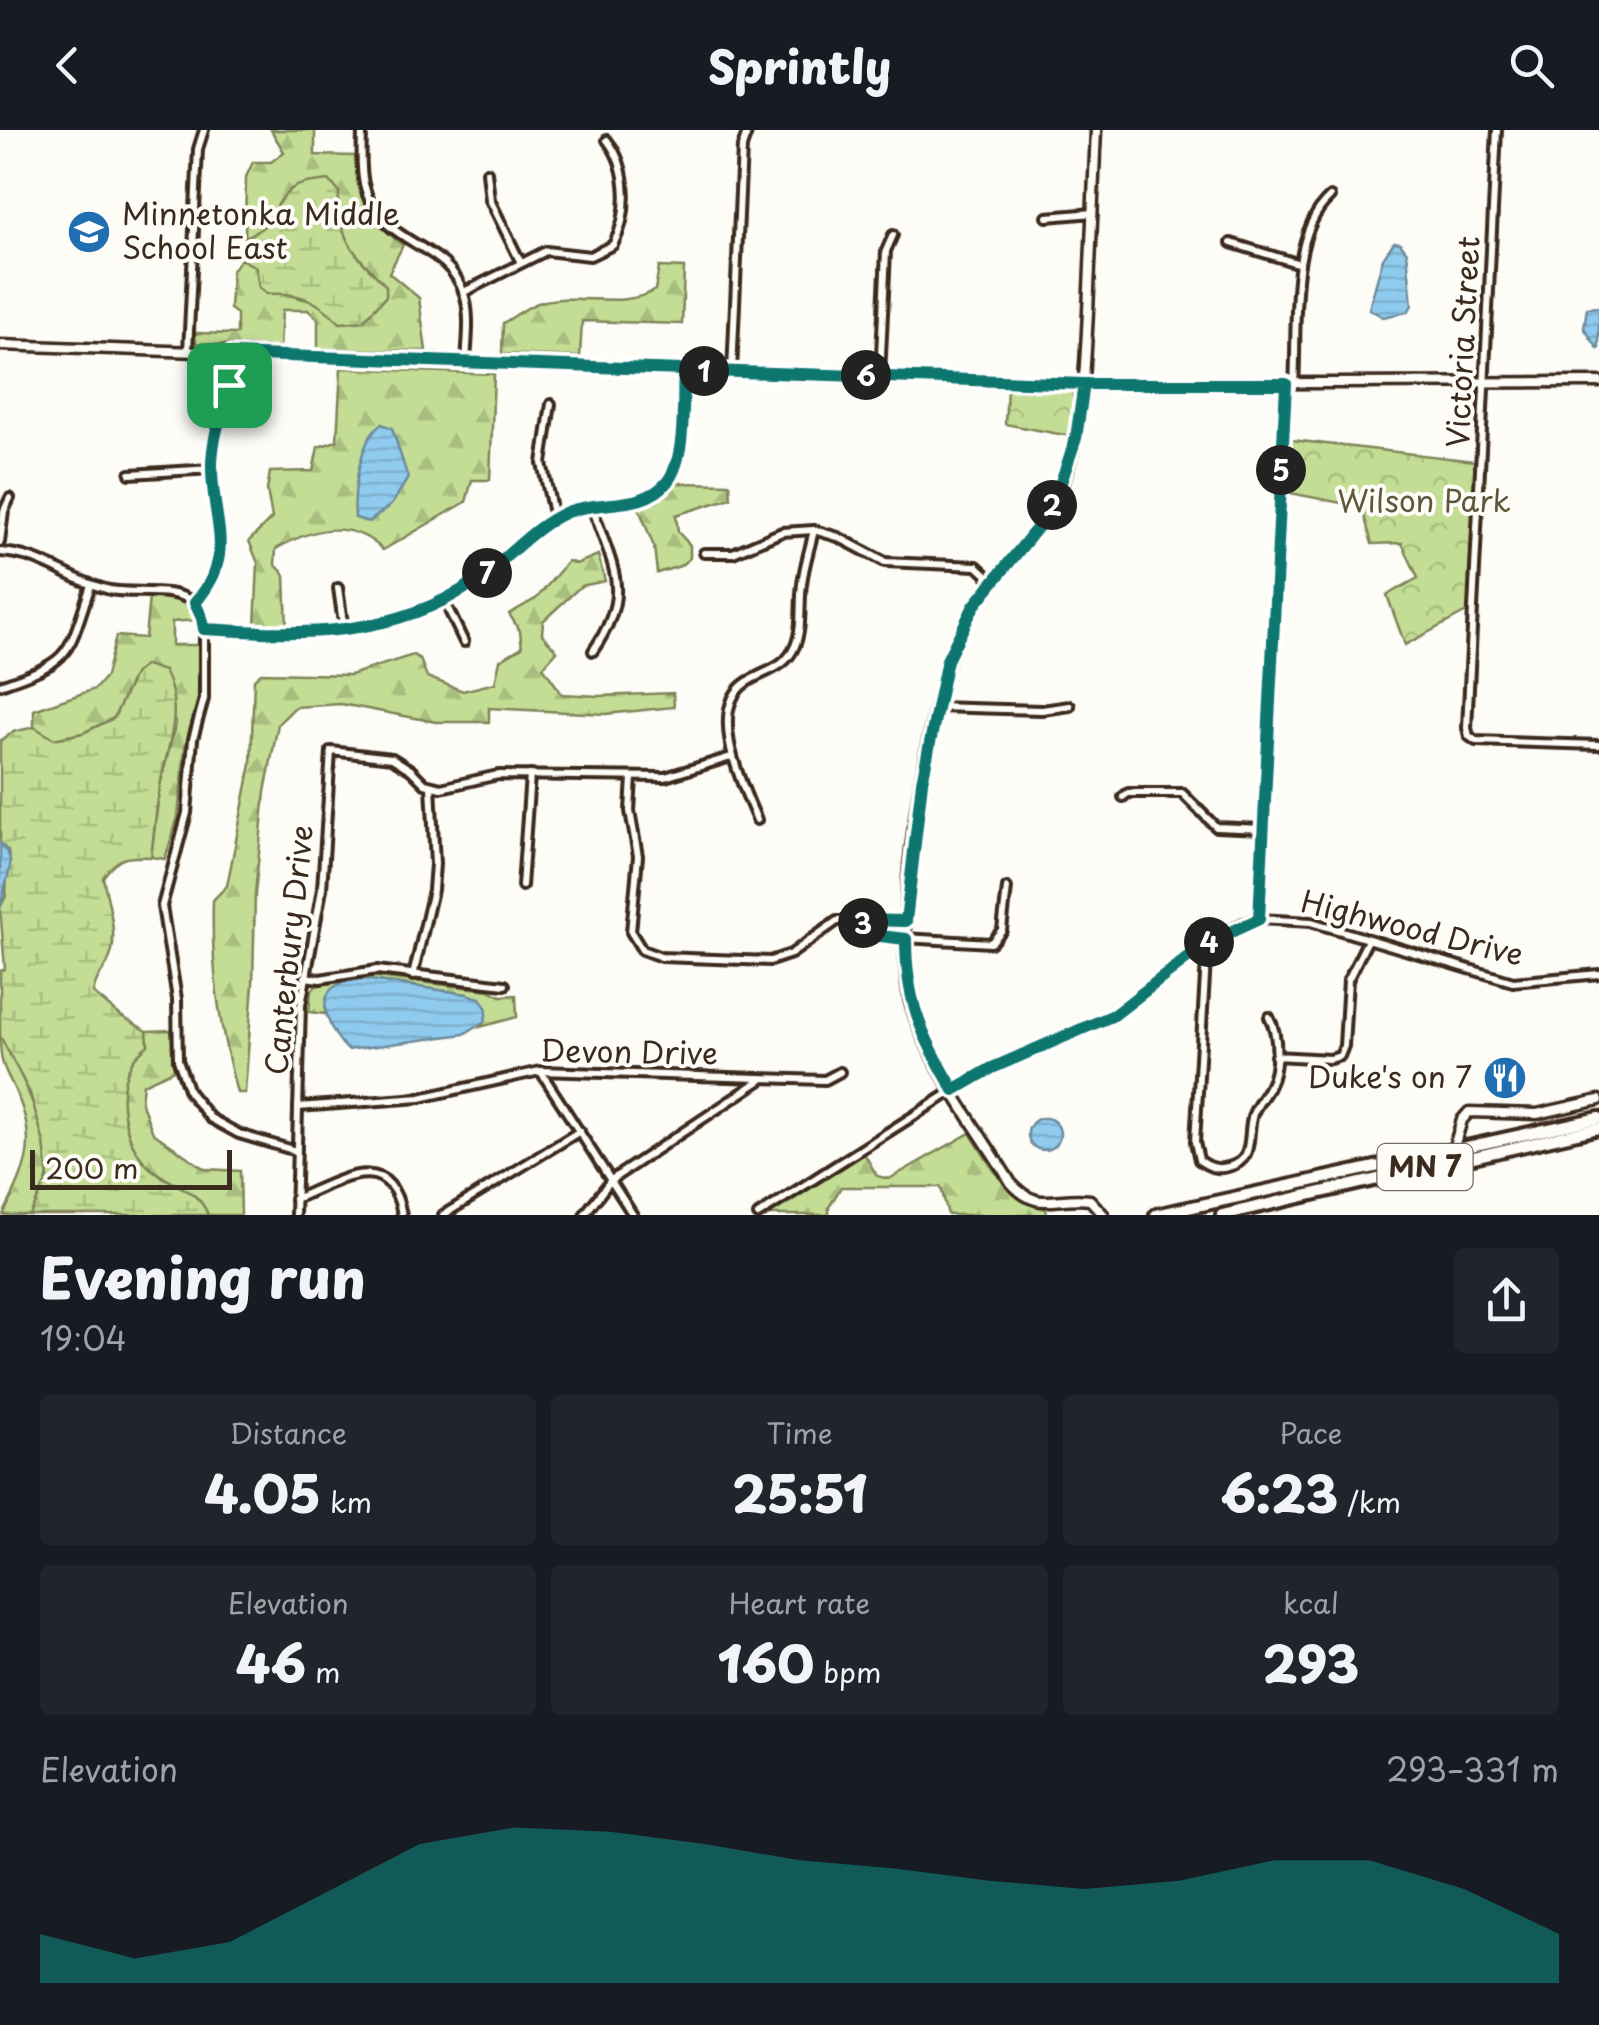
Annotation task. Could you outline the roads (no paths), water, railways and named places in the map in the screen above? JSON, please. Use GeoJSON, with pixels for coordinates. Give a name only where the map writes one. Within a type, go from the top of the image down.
{"type":"FeatureCollection","features":[{"type":"Feature","properties":{"kind":"main road","name":"MN 7"},"geometry":{"type":"LineString","coordinates":[[1156,1215],[1599,1118]]}},
{"type":"Feature","properties":{"kind":"main road","name":"MN 7"},"geometry":{"type":"LineString","coordinates":[[1222,1215],[1252,1212],[1599,1128]]}},
{"type":"Feature","properties":{"kind":"street"},"geometry":{"type":"LineString","coordinates":[[188,351],[198,148],[204,130]]}},
{"type":"Feature","properties":{"kind":"street"},"geometry":{"type":"LineString","coordinates":[[362,130],[362,172],[374,208],[399,236],[440,258],[464,292],[468,316],[466,363]]}},
{"type":"Feature","properties":{"kind":"street"},"geometry":{"type":"LineString","coordinates":[[732,372],[742,147],[748,130]]}},
{"type":"Feature","properties":{"kind":"street"},"geometry":{"type":"LineString","coordinates":[[1096,130],[1084,384],[1076,438],[1055,500],[1042,522],[992,580],[947,660],[912,852],[906,978],[925,1042],[1011,1183],[1022,1194],[1044,1202],[1090,1200],[1104,1215]]}},
{"type":"Feature","properties":{"kind":"street","name":"Victoria Street"},"geometry":{"type":"LineString","coordinates":[[1497,130],[1469,736],[1476,741],[1599,744]]}},
{"type":"Feature","properties":{"kind":"street"},"geometry":{"type":"LineString","coordinates":[[464,292],[553,250],[599,255],[613,245],[619,229],[624,172],[607,140]]}},
{"type":"Feature","properties":{"kind":"street"},"geometry":{"type":"LineString","coordinates":[[487,172],[490,200],[521,263]]}},
{"type":"Feature","properties":{"kind":"street"},"geometry":{"type":"LineString","coordinates":[[1259,919],[1300,264],[1318,207],[1330,197]]}},
{"type":"Feature","properties":{"kind":"street"},"geometry":{"type":"LineString","coordinates":[[1047,217],[1092,212]]}},
{"type":"Feature","properties":{"kind":"street"},"geometry":{"type":"LineString","coordinates":[[880,376],[886,251],[893,234]]}},
{"type":"Feature","properties":{"kind":"street"},"geometry":{"type":"LineString","coordinates":[[1231,243],[1300,264]]}},
{"type":"Feature","properties":{"kind":"street"},"geometry":{"type":"LineString","coordinates":[[0,345],[1084,384],[1599,382]]}},
{"type":"Feature","properties":{"kind":"street"},"geometry":{"type":"LineString","coordinates":[[195,603],[213,581],[219,561],[220,528],[212,470],[215,438],[229,385],[230,354]]}},
{"type":"Feature","properties":{"kind":"street"},"geometry":{"type":"LineString","coordinates":[[204,629],[308,634],[376,624],[444,600],[476,581],[554,518],[592,506],[643,498],[667,482],[680,450],[684,370]]}},
{"type":"Feature","properties":{"kind":"street"},"geometry":{"type":"LineString","coordinates":[[551,404],[542,463],[554,518]]}},
{"type":"Feature","properties":{"kind":"street"},"geometry":{"type":"LineString","coordinates":[[130,474],[212,470]]}},
{"type":"Feature","properties":{"kind":"street"},"geometry":{"type":"LineString","coordinates":[[0,542],[4,510],[10,498]]}},
{"type":"Feature","properties":{"kind":"street"},"geometry":{"type":"LineString","coordinates":[[592,506],[617,591],[612,619],[593,650]]}},
{"type":"Feature","properties":{"kind":"street"},"geometry":{"type":"LineString","coordinates":[[704,552],[742,552],[782,532],[814,530],[838,536],[885,562],[977,566],[992,580]]}},
{"type":"Feature","properties":{"kind":"street"},"geometry":{"type":"LineString","coordinates":[[757,820],[732,758],[729,710],[736,692],[750,680],[779,667],[788,659],[798,638],[802,579],[814,530]]}},
{"type":"Feature","properties":{"kind":"street"},"geometry":{"type":"LineString","coordinates":[[0,552],[33,556],[91,585],[181,595],[195,603],[204,629],[204,699],[193,739],[187,813],[162,906],[177,998],[178,1060],[188,1092],[210,1118],[239,1134],[296,1151]]}},
{"type":"Feature","properties":{"kind":"street"},"geometry":{"type":"LineString","coordinates":[[0,685],[45,670],[62,657],[74,638],[91,585]]}},
{"type":"Feature","properties":{"kind":"street"},"geometry":{"type":"LineString","coordinates":[[338,588],[344,630]]}},
{"type":"Feature","properties":{"kind":"street"},"geometry":{"type":"LineString","coordinates":[[444,600],[464,642]]}},
{"type":"Feature","properties":{"kind":"street"},"geometry":{"type":"LineString","coordinates":[[936,706],[1042,710],[1070,706]]}},
{"type":"Feature","properties":{"kind":"street","name":"Canterbury Drive"},"geometry":{"type":"LineString","coordinates":[[295,1215],[305,977],[322,889],[331,750],[392,758],[431,786]]}},
{"type":"Feature","properties":{"kind":"street"},"geometry":{"type":"LineString","coordinates":[[414,976],[434,877],[431,786],[449,787],[498,775],[665,777],[732,758]]}},
{"type":"Feature","properties":{"kind":"street"},"geometry":{"type":"LineString","coordinates":[[522,886],[530,775]]}},
{"type":"Feature","properties":{"kind":"street"},"geometry":{"type":"LineString","coordinates":[[632,777],[630,811],[638,867],[630,926],[634,942],[647,954],[770,961],[791,954],[831,924],[906,921]]}},
{"type":"Feature","properties":{"kind":"street"},"geometry":{"type":"LineString","coordinates":[[1123,797],[1128,793],[1182,794],[1216,827],[1263,829]]}},
{"type":"Feature","properties":{"kind":"street"},"geometry":{"type":"LineString","coordinates":[[858,920],[880,936],[991,943],[1002,930],[1008,888]]}},
{"type":"Feature","properties":{"kind":"street","name":"Highwood Drive"},"geometry":{"type":"LineString","coordinates":[[758,1215],[992,1068],[1114,1015],[1207,943],[1259,919],[1311,922],[1513,982],[1599,974]]}},
{"type":"Feature","properties":{"kind":"street"},"geometry":{"type":"LineString","coordinates":[[1275,1056],[1340,1056],[1348,980],[1368,940]]}},
{"type":"Feature","properties":{"kind":"street"},"geometry":{"type":"LineString","coordinates":[[1207,943],[1195,1142],[1199,1160],[1220,1169],[1235,1166],[1244,1158],[1254,1113],[1273,1078],[1275,1031],[1269,1018]]}},
{"type":"Feature","properties":{"kind":"street"},"geometry":{"type":"LineString","coordinates":[[305,977],[320,979],[363,970],[504,985]]}},
{"type":"Feature","properties":{"kind":"street"},"geometry":{"type":"LineString","coordinates":[[540,1071],[633,1215]]}},
{"type":"Feature","properties":{"kind":"street","name":"Devon Drive"},"geometry":{"type":"LineString","coordinates":[[298,1108],[420,1098],[540,1071],[825,1080],[840,1072]]}},
{"type":"Feature","properties":{"kind":"street"},"geometry":{"type":"LineString","coordinates":[[584,1215],[610,1180],[762,1079]]}},
{"type":"Feature","properties":{"kind":"street"},"geometry":{"type":"LineString","coordinates":[[1453,1150],[1462,1120],[1469,1112],[1537,1114],[1599,1100]]}},
{"type":"Feature","properties":{"kind":"street"},"geometry":{"type":"LineString","coordinates":[[443,1215],[580,1130]]}},
{"type":"Feature","properties":{"kind":"street"},"geometry":{"type":"LineString","coordinates":[[295,1199],[355,1175],[374,1174],[391,1183],[402,1215]]}},
{"type":"Feature","properties":{"kind":"water"},"geometry":{"type":"Polygon","coordinates":[[[1394,242],[1407,252],[1412,305],[1408,312],[1383,317],[1369,309],[1383,258],[1394,242]]]}},
{"type":"Feature","properties":{"kind":"water"},"geometry":{"type":"Polygon","coordinates":[[[1599,307],[1598,349],[1584,328],[1587,308],[1599,307]]]}},
{"type":"Feature","properties":{"kind":"water"},"geometry":{"type":"Polygon","coordinates":[[[382,424],[392,428],[408,478],[392,504],[369,522],[355,518],[355,495],[363,454],[374,431],[382,424]]]}},
{"type":"Feature","properties":{"kind":"water"},"geometry":{"type":"Polygon","coordinates":[[[0,843],[10,862],[0,908],[0,843]]]}},
{"type":"Feature","properties":{"kind":"water"},"geometry":{"type":"Polygon","coordinates":[[[364,979],[480,998],[487,1009],[485,1021],[464,1034],[348,1050],[331,1027],[326,998],[339,984],[364,979]]]}},
{"type":"Feature","properties":{"kind":"water"},"geometry":{"type":"Polygon","coordinates":[[[1044,1118],[1055,1123],[1060,1134],[1055,1145],[1044,1150],[1033,1145],[1028,1134],[1033,1123],[1044,1118]]]}},
{"type":"Feature","properties":{"kind":"place","name":"Minnetonka Middle School East"},"geometry":{"type":"Point","coordinates":[89,232]}},
{"type":"Feature","properties":{"kind":"place","name":"Duke's on 7"},"geometry":{"type":"Point","coordinates":[1505,1078]}},
{"type":"Feature","properties":{"kind":"park label","name":"Wilson Park"},"geometry":{"type":"Point","coordinates":[1424,502]}}]}
